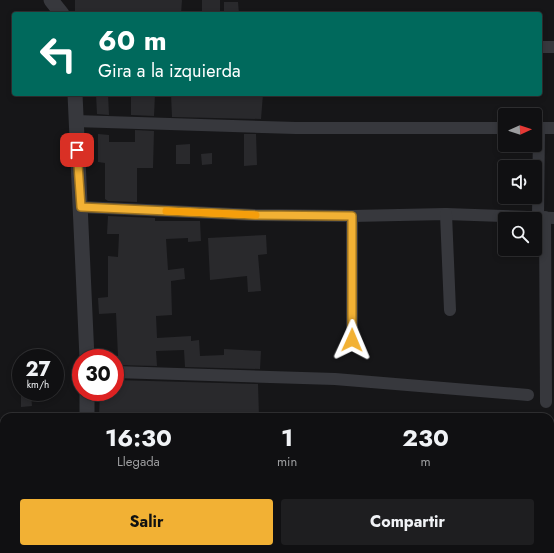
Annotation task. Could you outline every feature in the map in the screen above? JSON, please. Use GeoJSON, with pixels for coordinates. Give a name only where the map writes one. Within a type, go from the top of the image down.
{"type":"FeatureCollection","features":[{"type":"Feature","properties":{"kind":"street"},"geometry":{"type":"LineString","coordinates":[[51,0],[60,12]]}},
{"type":"Feature","properties":{"kind":"street"},"geometry":{"type":"LineString","coordinates":[[542,47],[554,47]]}},
{"type":"Feature","properties":{"kind":"street"},"geometry":{"type":"LineString","coordinates":[[75,96],[87,349]]}},
{"type":"Feature","properties":{"kind":"street"},"geometry":{"type":"LineString","coordinates":[[75,121],[296,128],[498,128]]}},
{"type":"Feature","properties":{"kind":"street"},"geometry":{"type":"LineString","coordinates":[[542,128],[554,128]]}},
{"type":"Feature","properties":{"kind":"street"},"geometry":{"type":"LineString","coordinates":[[539,152],[546,217],[546,402]]}},
{"type":"Feature","properties":{"kind":"street"},"geometry":{"type":"LineString","coordinates":[[81,207],[255,215],[352,216],[446,214],[485,217],[546,217]]}},
{"type":"Feature","properties":{"kind":"street"},"geometry":{"type":"LineString","coordinates":[[446,214],[450,310]]}},
{"type":"Feature","properties":{"kind":"street"},"geometry":{"type":"LineString","coordinates":[[352,216],[352,340]]}},
{"type":"Feature","properties":{"kind":"street"},"geometry":{"type":"LineString","coordinates":[[124,372],[335,379],[528,395]]}},
{"type":"Feature","properties":{"kind":"street"},"geometry":{"type":"LineString","coordinates":[[87,401],[87,413]]}},
{"type":"Feature","properties":{"kind":"building"},"geometry":{"type":"Polygon","coordinates":[[[75,0],[182,0],[181,12],[75,12],[75,0]]]}},
{"type":"Feature","properties":{"kind":"building"},"geometry":{"type":"Polygon","coordinates":[[[202,0],[220,0],[220,11],[202,11],[202,0]]]}},
{"type":"Feature","properties":{"kind":"building"},"geometry":{"type":"Polygon","coordinates":[[[224,2],[238,2],[239,12],[224,12],[224,2]]]}},
{"type":"Feature","properties":{"kind":"building"},"geometry":{"type":"Polygon","coordinates":[[[96,96],[108,96],[109,115],[97,114],[96,96]]]}},
{"type":"Feature","properties":{"kind":"building"},"geometry":{"type":"Polygon","coordinates":[[[131,96],[155,96],[154,116],[131,115],[131,96]]]}},
{"type":"Feature","properties":{"kind":"building"},"geometry":{"type":"Polygon","coordinates":[[[171,96],[263,96],[261,119],[172,117],[171,96]]]}},
{"type":"Feature","properties":{"kind":"building"},"geometry":{"type":"Polygon","coordinates":[[[135,130],[154,131],[153,168],[137,168],[137,202],[108,201],[105,199],[105,163],[98,162],[98,134],[109,135],[109,142],[135,142],[135,130]]]}},
{"type":"Feature","properties":{"kind":"building"},"geometry":{"type":"Polygon","coordinates":[[[244,134],[256,134],[257,165],[244,166],[244,134]]]}},
{"type":"Feature","properties":{"kind":"building"},"geometry":{"type":"Polygon","coordinates":[[[190,144],[190,164],[176,164],[176,145],[190,144]]]}},
{"type":"Feature","properties":{"kind":"building"},"geometry":{"type":"Polygon","coordinates":[[[212,153],[212,164],[202,165],[201,154],[212,153]]]}},
{"type":"Feature","properties":{"kind":"building"},"geometry":{"type":"Polygon","coordinates":[[[108,216],[155,218],[155,221],[200,221],[201,241],[188,242],[188,238],[166,239],[168,270],[184,268],[185,279],[171,281],[172,315],[156,316],[157,338],[191,336],[191,341],[199,340],[200,356],[224,355],[224,349],[261,351],[260,369],[185,367],[184,350],[156,351],[157,366],[124,365],[124,349],[118,349],[116,313],[99,314],[98,298],[108,297],[108,256],[118,257],[119,234],[107,234],[108,216]]]}},
{"type":"Feature","properties":{"kind":"building"},"geometry":{"type":"Polygon","coordinates":[[[266,235],[267,254],[258,255],[261,291],[248,292],[247,276],[210,280],[208,238],[266,235]]]}},
{"type":"Feature","properties":{"kind":"building"},"geometry":{"type":"Polygon","coordinates":[[[124,380],[258,384],[259,413],[99,413],[100,401],[124,401],[124,380]]]}},
{"type":"Feature","properties":{"kind":"building"},"geometry":{"type":"Polygon","coordinates":[[[21,401],[32,401],[32,406],[21,407],[21,401]]]}},
{"type":"Feature","properties":{"kind":"slow traffic"},"geometry":{"type":"LineString","coordinates":[[166,211],[256,215]]}},
{"type":"Feature","properties":{"kind":"route"},"geometry":{"type":"LineString","coordinates":[[77,150],[81,207],[255,215],[352,216],[352,340]]}}]}
